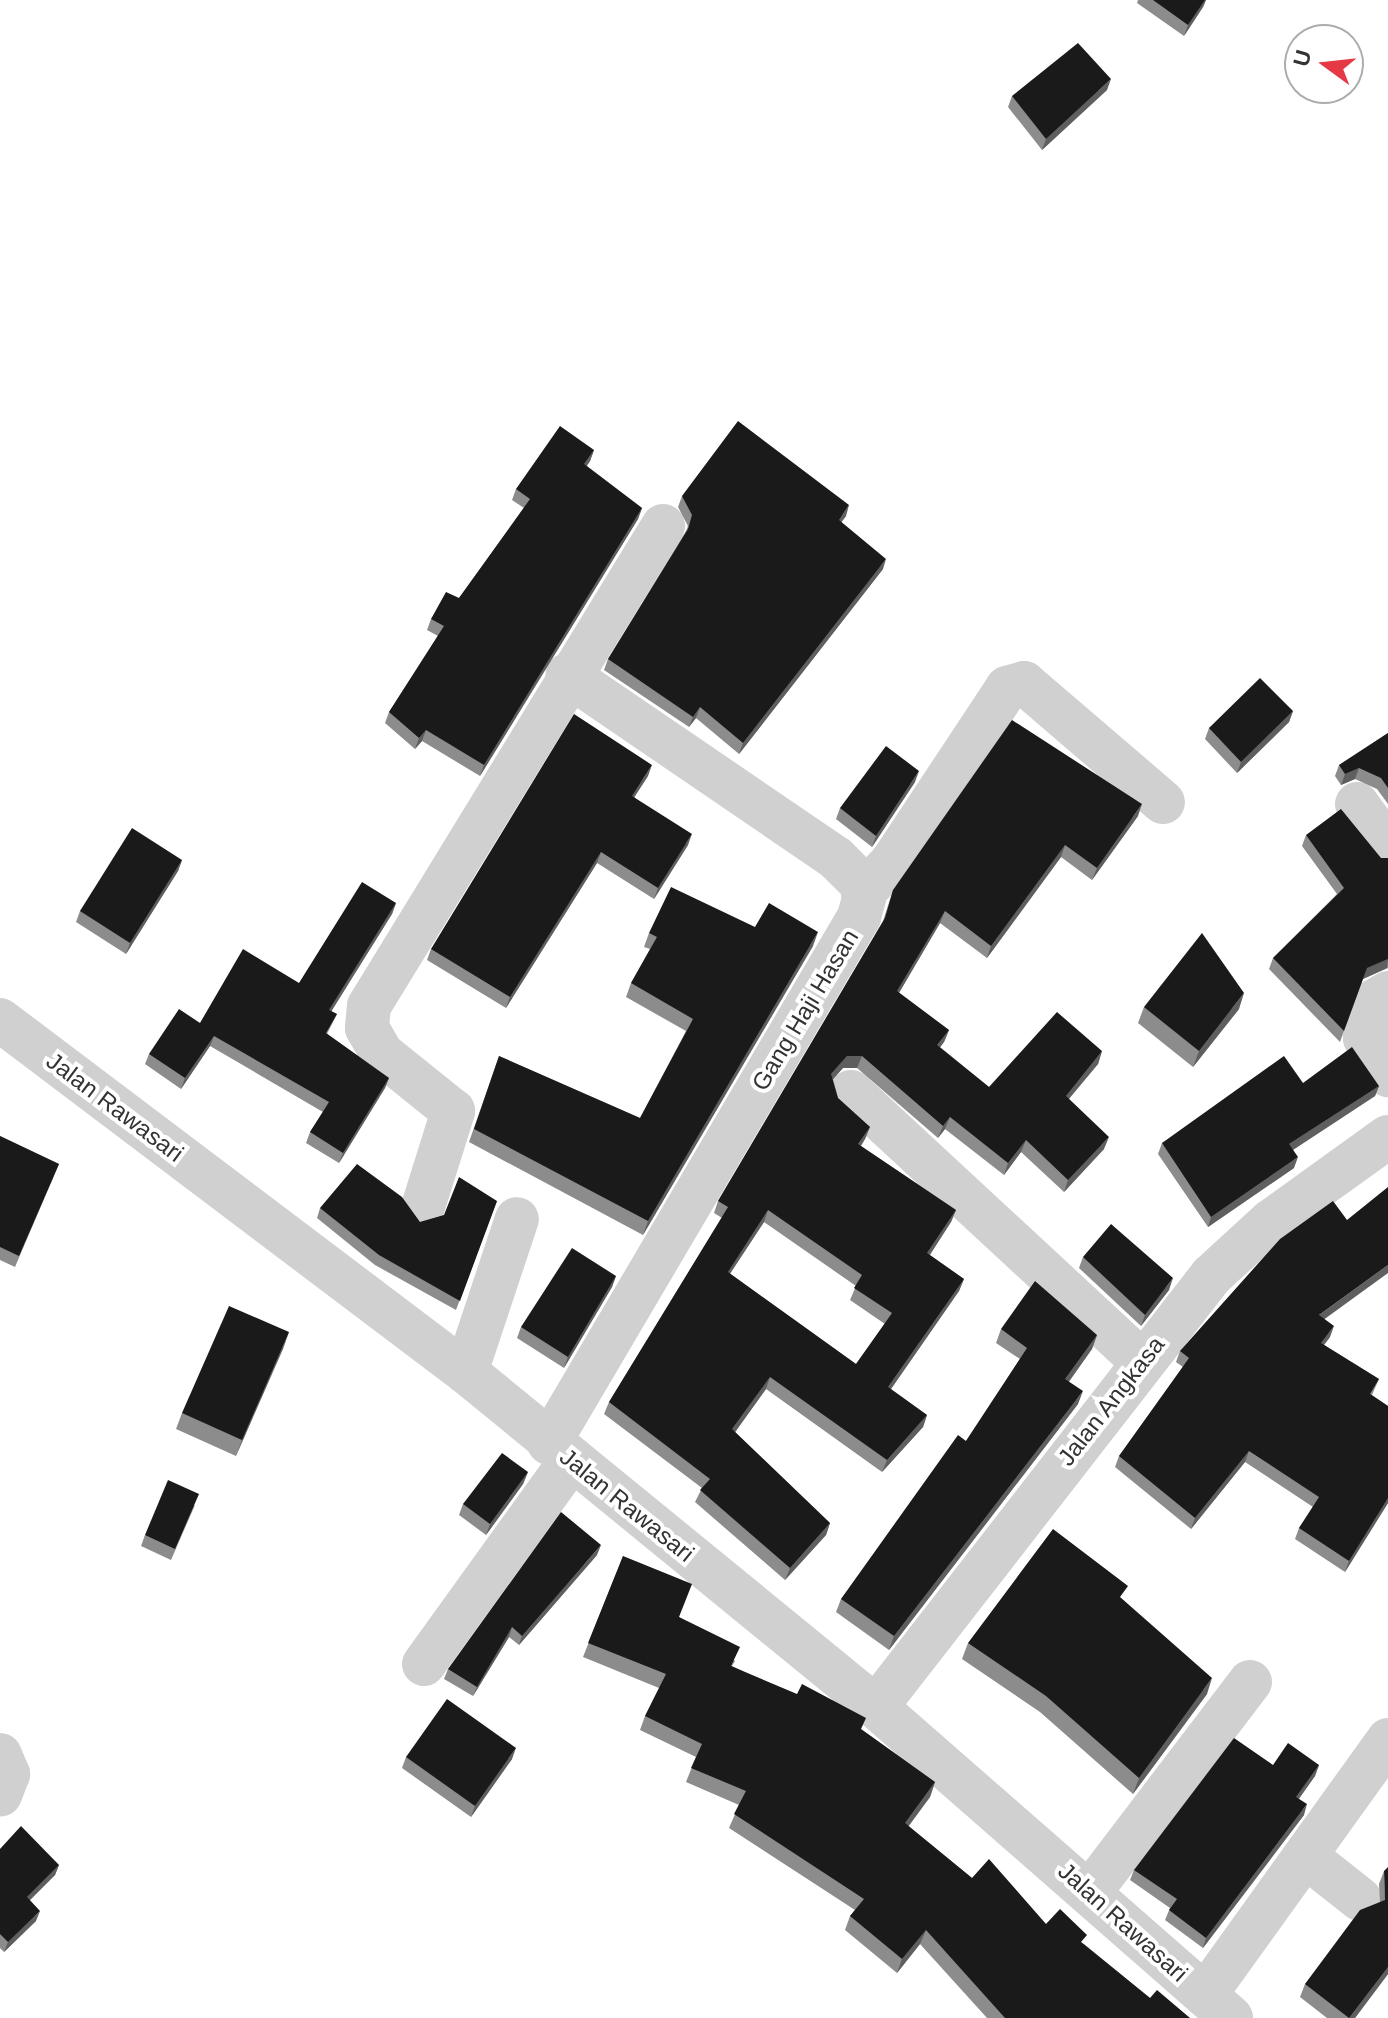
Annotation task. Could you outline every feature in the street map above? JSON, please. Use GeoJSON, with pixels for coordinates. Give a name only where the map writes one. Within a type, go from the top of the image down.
{"type":"FeatureCollection","features":[{"type":"Feature","properties":{"kind":"street"},"geometry":{"type":"LineString","coordinates":[[423,1207],[453,1111],[382,1054],[367,1028],[369,1006],[568,675],[663,526]]}},
{"type":"Feature","properties":{"kind":"street"},"geometry":{"type":"LineString","coordinates":[[568,675],[836,858],[863,893]]}},
{"type":"Feature","properties":{"kind":"street","name":"Gang Haji Hasan"},"geometry":{"type":"LineString","coordinates":[[424,1664],[560,1451],[859,917],[863,893],[1015,685],[1034,691],[1163,802]]}},
{"type":"Feature","properties":{"kind":"street"},"geometry":{"type":"LineString","coordinates":[[1357,804],[1388,847]]}},
{"type":"Feature","properties":{"kind":"street"},"geometry":{"type":"LineString","coordinates":[[1388,993],[1376,1000],[1365,1038],[1388,1075]]}},
{"type":"Feature","properties":{"kind":"street","name":"Jalan Rawasari"},"geometry":{"type":"LineString","coordinates":[[0,1020],[466,1372],[876,1707],[1218,2007]]}},
{"type":"Feature","properties":{"kind":"street"},"geometry":{"type":"LineString","coordinates":[[851,1092],[1142,1361]]}},
{"type":"Feature","properties":{"kind":"street","name":"Jalan Angkasa"},"geometry":{"type":"LineString","coordinates":[[876,1707],[1142,1361],[1236,1248],[1388,1137]]}},
{"type":"Feature","properties":{"kind":"street"},"geometry":{"type":"LineString","coordinates":[[466,1372],[517,1219]]}},
{"type":"Feature","properties":{"kind":"street"},"geometry":{"type":"LineString","coordinates":[[1090,1892],[1250,1682]]}},
{"type":"Feature","properties":{"kind":"street"},"geometry":{"type":"LineString","coordinates":[[1218,2007],[1308,1858],[1388,1740]]}},
{"type":"Feature","properties":{"kind":"street"},"geometry":{"type":"LineString","coordinates":[[0,1755],[8,1774],[0,1795]]}},
{"type":"Feature","properties":{"kind":"street"},"geometry":{"type":"LineString","coordinates":[[1308,1858],[1360,1899]]}},
{"type":"Feature","properties":{"kind":"building"},"geometry":{"type":"Polygon","coordinates":[[[1153,0],[1205,0],[1188,25],[1153,0]]]}},
{"type":"Feature","properties":{"kind":"building"},"geometry":{"type":"Polygon","coordinates":[[[1078,43],[1111,79],[1046,139],[1012,96],[1078,43]]]}},
{"type":"Feature","properties":{"kind":"building"},"geometry":{"type":"Polygon","coordinates":[[[738,421],[849,505],[839,520],[886,559],[743,743],[700,707],[693,717],[608,659],[688,529],[692,515],[682,496],[738,421]]]}},
{"type":"Feature","properties":{"kind":"building"},"geometry":{"type":"Polygon","coordinates":[[[560,426],[594,450],[584,464],[642,508],[484,765],[426,730],[419,738],[389,712],[444,626],[431,619],[446,592],[459,598],[530,499],[516,489],[560,426]]]}},
{"type":"Feature","properties":{"kind":"building"},"geometry":{"type":"Polygon","coordinates":[[[1260,678],[1293,711],[1241,762],[1209,728],[1260,678]]]}},
{"type":"Feature","properties":{"kind":"building"},"geometry":{"type":"Polygon","coordinates":[[[574,714],[652,765],[632,796],[692,834],[658,888],[601,852],[510,997],[431,949],[574,714]]]}},
{"type":"Feature","properties":{"kind":"building"},"geometry":{"type":"Polygon","coordinates":[[[1012,720],[1142,804],[1097,868],[1065,845],[991,946],[945,911],[897,991],[949,1030],[937,1045],[989,1087],[1057,1012],[1102,1051],[1066,1096],[1109,1137],[1068,1180],[1026,1140],[1008,1163],[950,1117],[943,1126],[862,1056],[847,1056],[831,1074],[838,1098],[870,1127],[858,1144],[956,1210],[927,1253],[964,1279],[888,1387],[927,1415],[887,1460],[770,1377],[732,1429],[830,1523],[790,1568],[700,1490],[710,1479],[609,1402],[728,1207],[718,1201],[885,918],[893,890],[1012,720]],[[768,1210],[728,1272],[856,1364],[892,1313],[854,1288],[862,1275],[768,1210]]]}},
{"type":"Feature","properties":{"kind":"building"},"geometry":{"type":"Polygon","coordinates":[[[1388,733],[1388,788],[1381,778],[1359,768],[1345,774],[1339,765],[1388,733]]]}},
{"type":"Feature","properties":{"kind":"building"},"geometry":{"type":"Polygon","coordinates":[[[886,746],[919,771],[876,836],[840,808],[886,746]]]}},
{"type":"Feature","properties":{"kind":"building"},"geometry":{"type":"Polygon","coordinates":[[[1341,809],[1381,858],[1388,858],[1388,959],[1367,968],[1344,1031],[1273,958],[1344,888],[1306,835],[1341,809]]]}},
{"type":"Feature","properties":{"kind":"building"},"geometry":{"type":"Polygon","coordinates":[[[132,828],[182,860],[130,943],[80,911],[132,828]]]}},
{"type":"Feature","properties":{"kind":"building"},"geometry":{"type":"Polygon","coordinates":[[[362,882],[396,903],[329,1010],[337,1014],[326,1033],[389,1078],[343,1153],[310,1132],[329,1102],[214,1036],[185,1078],[149,1054],[179,1009],[200,1023],[243,949],[299,983],[362,882]]]}},
{"type":"Feature","properties":{"kind":"building"},"geometry":{"type":"Polygon","coordinates":[[[671,887],[755,927],[769,903],[818,932],[648,1221],[474,1129],[499,1056],[640,1118],[693,1019],[631,983],[657,937],[649,933],[671,887]]]}},
{"type":"Feature","properties":{"kind":"building"},"geometry":{"type":"Polygon","coordinates":[[[1202,933],[1244,993],[1199,1051],[1144,1007],[1202,933]]]}},
{"type":"Feature","properties":{"kind":"building"},"geometry":{"type":"Polygon","coordinates":[[[1352,1047],[1379,1086],[1289,1144],[1298,1157],[1211,1217],[1162,1143],[1284,1056],[1303,1083],[1352,1047]]]}},
{"type":"Feature","properties":{"kind":"building"},"geometry":{"type":"Polygon","coordinates":[[[0,1136],[59,1164],[19,1256],[0,1247],[0,1136]]]}},
{"type":"Feature","properties":{"kind":"building"},"geometry":{"type":"Polygon","coordinates":[[[357,1164],[402,1197],[420,1222],[444,1215],[459,1177],[497,1201],[460,1301],[379,1255],[320,1208],[357,1164]]]}},
{"type":"Feature","properties":{"kind":"building"},"geometry":{"type":"Polygon","coordinates":[[[1388,1187],[1388,1265],[1319,1315],[1334,1326],[1321,1343],[1379,1379],[1370,1394],[1388,1406],[1388,1498],[1349,1561],[1299,1528],[1319,1497],[1249,1451],[1195,1518],[1119,1456],[1189,1358],[1180,1351],[1280,1239],[1333,1201],[1347,1220],[1388,1187]]]}},
{"type":"Feature","properties":{"kind":"building"},"geometry":{"type":"Polygon","coordinates":[[[1111,1224],[1173,1278],[1145,1315],[1083,1257],[1111,1224]]]}},
{"type":"Feature","properties":{"kind":"building"},"geometry":{"type":"Polygon","coordinates":[[[572,1248],[616,1276],[568,1357],[521,1327],[572,1248]]]}},
{"type":"Feature","properties":{"kind":"building"},"geometry":{"type":"Polygon","coordinates":[[[1035,1281],[1097,1335],[1065,1379],[1083,1391],[894,1636],[841,1599],[958,1435],[966,1441],[1027,1348],[1001,1329],[1035,1281]]]}},
{"type":"Feature","properties":{"kind":"building"},"geometry":{"type":"Polygon","coordinates":[[[229,1306],[289,1332],[242,1440],[182,1413],[229,1306]]]}},
{"type":"Feature","properties":{"kind":"building"},"geometry":{"type":"Polygon","coordinates":[[[502,1453],[528,1472],[490,1524],[463,1504],[502,1453]]]}},
{"type":"Feature","properties":{"kind":"building"},"geometry":{"type":"Polygon","coordinates":[[[168,1480],[199,1494],[175,1549],[145,1535],[168,1480]]]}},
{"type":"Feature","properties":{"kind":"building"},"geometry":{"type":"Polygon","coordinates":[[[561,1512],[601,1545],[522,1636],[512,1627],[477,1687],[448,1669],[561,1512]]]}},
{"type":"Feature","properties":{"kind":"building"},"geometry":{"type":"Polygon","coordinates":[[[1053,1529],[1128,1586],[1120,1597],[1212,1678],[1139,1778],[1046,1696],[968,1643],[1053,1529]]]}},
{"type":"Feature","properties":{"kind":"building"},"geometry":{"type":"Polygon","coordinates":[[[623,1556],[692,1584],[679,1617],[740,1647],[731,1666],[797,1694],[802,1684],[866,1718],[861,1729],[935,1782],[905,1823],[972,1878],[989,1859],[1046,1924],[1060,1909],[1087,1935],[1081,1942],[1150,1998],[1157,1990],[1190,2018],[1005,2018],[926,1930],[902,1959],[850,1916],[864,1899],[734,1814],[746,1791],[691,1768],[702,1744],[645,1716],[666,1674],[588,1643],[623,1556]]]}},
{"type":"Feature","properties":{"kind":"building"},"geometry":{"type":"Polygon","coordinates":[[[447,1699],[516,1748],[475,1806],[406,1757],[447,1699]]]}},
{"type":"Feature","properties":{"kind":"building"},"geometry":{"type":"Polygon","coordinates":[[[1234,1738],[1273,1765],[1288,1743],[1319,1765],[1296,1797],[1307,1804],[1206,1938],[1169,1910],[1177,1899],[1134,1870],[1234,1738]]]}},
{"type":"Feature","properties":{"kind":"building"},"geometry":{"type":"Polygon","coordinates":[[[21,1826],[59,1865],[27,1897],[40,1911],[8,1942],[0,1934],[0,1849],[21,1826]]]}},
{"type":"Feature","properties":{"kind":"building"},"geometry":{"type":"Polygon","coordinates":[[[1388,1867],[1388,1967],[1349,2018],[1305,1984],[1360,1910],[1385,1900],[1384,1871],[1388,1867]]]}}]}
